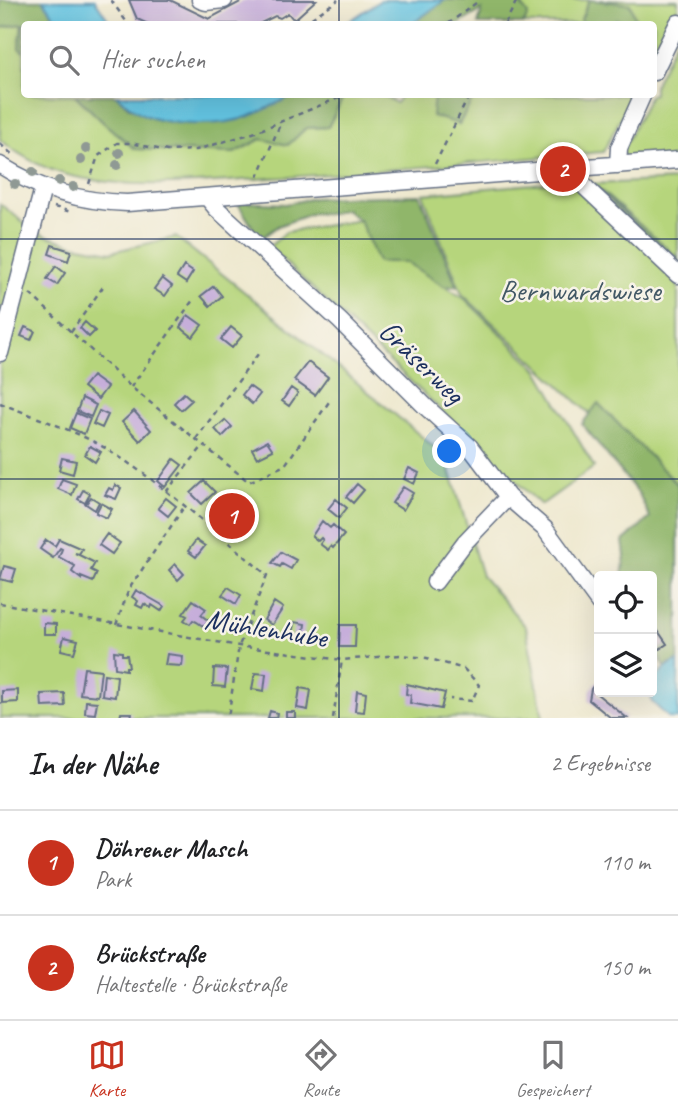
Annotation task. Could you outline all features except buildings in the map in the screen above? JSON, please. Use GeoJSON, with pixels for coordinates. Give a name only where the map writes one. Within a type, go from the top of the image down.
{"type":"FeatureCollection","features":[{"type":"Feature","properties":{"kind":"street"},"geometry":{"type":"LineString","coordinates":[[200,0],[224,0]]}},
{"type":"Feature","properties":{"kind":"street"},"geometry":{"type":"LineString","coordinates":[[657,64],[678,23]]}},
{"type":"Feature","properties":{"kind":"street"},"geometry":{"type":"LineString","coordinates":[[618,165],[619,148],[641,98]]}},
{"type":"Feature","properties":{"kind":"street"},"geometry":{"type":"LineString","coordinates":[[0,165],[43,188],[71,197],[106,203],[127,203],[436,180],[578,179],[618,165],[678,160]]}},
{"type":"Feature","properties":{"kind":"street"},"geometry":{"type":"LineString","coordinates":[[578,179],[678,275]]}},
{"type":"Feature","properties":{"kind":"street"},"geometry":{"type":"LineString","coordinates":[[0,353],[43,188]]}},
{"type":"Feature","properties":{"kind":"street","name":"Gräserweg"},"geometry":{"type":"LineString","coordinates":[[207,197],[470,447],[508,497],[545,529],[594,596]]}},
{"type":"Feature","properties":{"kind":"street"},"geometry":{"type":"LineString","coordinates":[[435,582],[465,542],[508,497]]}},
{"type":"Feature","properties":{"kind":"path"},"geometry":{"type":"LineString","coordinates":[[111,0],[126,21]]}},
{"type":"Feature","properties":{"kind":"path"},"geometry":{"type":"LineString","coordinates":[[307,21],[338,0]]}},
{"type":"Feature","properties":{"kind":"path"},"geometry":{"type":"LineString","coordinates":[[452,21],[480,0]]}},
{"type":"Feature","properties":{"kind":"path"},"geometry":{"type":"LineString","coordinates":[[506,21],[517,0]]}},
{"type":"Feature","properties":{"kind":"path"},"geometry":{"type":"LineString","coordinates":[[88,185],[98,156],[117,143],[131,143],[167,151],[196,150],[281,122],[338,98]]}},
{"type":"Feature","properties":{"kind":"path"},"geometry":{"type":"LineString","coordinates":[[436,180],[435,165],[468,98]]}},
{"type":"Feature","properties":{"kind":"path"},"geometry":{"type":"LineString","coordinates":[[257,194],[257,180],[281,122]]}},
{"type":"Feature","properties":{"kind":"path"},"geometry":{"type":"LineString","coordinates":[[0,144],[16,157]]}},
{"type":"Feature","properties":{"kind":"path"},"geometry":{"type":"LineString","coordinates":[[19,284],[131,387],[249,482],[285,465],[331,399]]}},
{"type":"Feature","properties":{"kind":"path"},"geometry":{"type":"LineString","coordinates":[[71,332],[105,284]]}},
{"type":"Feature","properties":{"kind":"path"},"geometry":{"type":"LineString","coordinates":[[131,387],[193,300]]}},
{"type":"Feature","properties":{"kind":"path"},"geometry":{"type":"LineString","coordinates":[[195,439],[258,354]]}},
{"type":"Feature","properties":{"kind":"path"},"geometry":{"type":"LineString","coordinates":[[0,403],[88,439],[120,457],[267,575],[239,646],[228,718]]}},
{"type":"Feature","properties":{"kind":"path"},"geometry":{"type":"LineString","coordinates":[[166,492],[203,446]]}},
{"type":"Feature","properties":{"kind":"path"},"geometry":{"type":"LineString","coordinates":[[116,625],[128,589],[184,506]]}},
{"type":"Feature","properties":{"kind":"path","name":"Mühlenhube"},"geometry":{"type":"LineString","coordinates":[[0,603],[239,646],[341,660],[400,655],[427,658],[464,669],[479,685],[472,701],[450,699]]}},
{"type":"Feature","properties":{"kind":"path"},"geometry":{"type":"LineString","coordinates":[[333,718],[341,660]]}},
{"type":"Feature","properties":{"kind":"green space"},"geometry":{"type":"Polygon","coordinates":[[[0,0],[43,0],[58,21],[21,21],[21,24],[0,28],[0,0]]]}},
{"type":"Feature","properties":{"kind":"green space"},"geometry":{"type":"Polygon","coordinates":[[[445,0],[521,0],[521,5],[528,14],[525,21],[479,21],[482,10],[464,21],[415,21],[445,0]]]}},
{"type":"Feature","properties":{"kind":"green space"},"geometry":{"type":"Polygon","coordinates":[[[521,0],[589,0],[582,21],[525,21],[521,0]]]}},
{"type":"Feature","properties":{"kind":"green space"},"geometry":{"type":"Polygon","coordinates":[[[589,0],[630,4],[636,20],[582,21],[589,0]]]}},
{"type":"Feature","properties":{"kind":"green space"},"geometry":{"type":"Polygon","coordinates":[[[603,0],[678,0],[678,7],[657,48],[657,21],[636,20],[603,0]]]}},
{"type":"Feature","properties":{"kind":"green space"},"geometry":{"type":"Polygon","coordinates":[[[21,24],[21,98],[78,98],[135,149],[234,153],[261,139],[288,145],[306,128],[328,127],[342,98],[387,98],[396,103],[400,98],[437,98],[459,124],[473,98],[631,98],[603,152],[201,183],[104,182],[49,169],[0,140],[0,28],[21,24]]]}},
{"type":"Feature","properties":{"kind":"green space"},"geometry":{"type":"Polygon","coordinates":[[[678,36],[678,159],[622,165],[623,149],[648,98],[657,98],[657,80],[678,36]]]}},
{"type":"Feature","properties":{"kind":"green space"},"geometry":{"type":"Polygon","coordinates":[[[78,98],[119,98],[130,108],[249,116],[288,98],[342,98],[328,127],[306,128],[288,145],[261,139],[234,153],[135,149],[78,98]]]}},
{"type":"Feature","properties":{"kind":"green space"},"geometry":{"type":"Polygon","coordinates":[[[434,98],[473,98],[459,124],[432,116],[434,98]]]}},
{"type":"Feature","properties":{"kind":"green space"},"geometry":{"type":"Polygon","coordinates":[[[678,180],[678,258],[593,184],[678,180]]]}},
{"type":"Feature","properties":{"kind":"green space","name":"Bernwardswiese"},"geometry":{"type":"Polygon","coordinates":[[[566,181],[590,185],[678,266],[678,497],[462,294],[423,194],[566,181]]]}},
{"type":"Feature","properties":{"kind":"green space"},"geometry":{"type":"Polygon","coordinates":[[[593,184],[678,258],[678,265],[593,184]]]}},
{"type":"Feature","properties":{"kind":"green space"},"geometry":{"type":"Polygon","coordinates":[[[420,195],[457,286],[445,287],[406,262],[378,262],[360,221],[345,209],[330,214],[313,213],[278,226],[260,239],[237,202],[286,204],[314,198],[420,195]]]}},
{"type":"Feature","properties":{"kind":"green space"},"geometry":{"type":"Polygon","coordinates":[[[0,204],[44,235],[74,245],[111,252],[176,237],[446,457],[482,576],[526,627],[543,718],[0,718],[0,204]]]}},
{"type":"Feature","properties":{"kind":"green space"},"geometry":{"type":"Polygon","coordinates":[[[360,220],[378,262],[406,262],[465,299],[538,370],[594,467],[541,505],[269,247],[286,232],[360,220]]]}},
{"type":"Feature","properties":{"kind":"green space"},"geometry":{"type":"Polygon","coordinates":[[[598,403],[678,485],[678,661],[665,667],[657,654],[668,644],[657,629],[657,571],[623,571],[625,556],[623,541],[650,518],[639,494],[582,424],[598,403]]]}},
{"type":"Feature","properties":{"kind":"water"},"geometry":{"type":"Polygon","coordinates":[[[43,0],[95,0],[109,21],[58,21],[43,0]]]}},
{"type":"Feature","properties":{"kind":"water"},"geometry":{"type":"Polygon","coordinates":[[[381,0],[445,0],[416,21],[350,21],[381,0]]]}},
{"type":"Feature","properties":{"kind":"water"},"geometry":{"type":"Polygon","coordinates":[[[120,98],[288,98],[256,114],[211,124],[167,121],[135,110],[120,98]]]}},
{"type":"Feature","properties":{"kind":"water"},"geometry":{"type":"Polygon","coordinates":[[[678,661],[678,718],[669,718],[651,701],[652,697],[657,697],[657,678],[666,668],[678,661]]]}},
{"type":"Feature","properties":{"kind":"place","name":"Brückstraße"},"geometry":{"type":"Point","coordinates":[563,169]}},
{"type":"Feature","properties":{"kind":"place","name":"Döhrener Masch"},"geometry":{"type":"Point","coordinates":[232,516]}}]}
